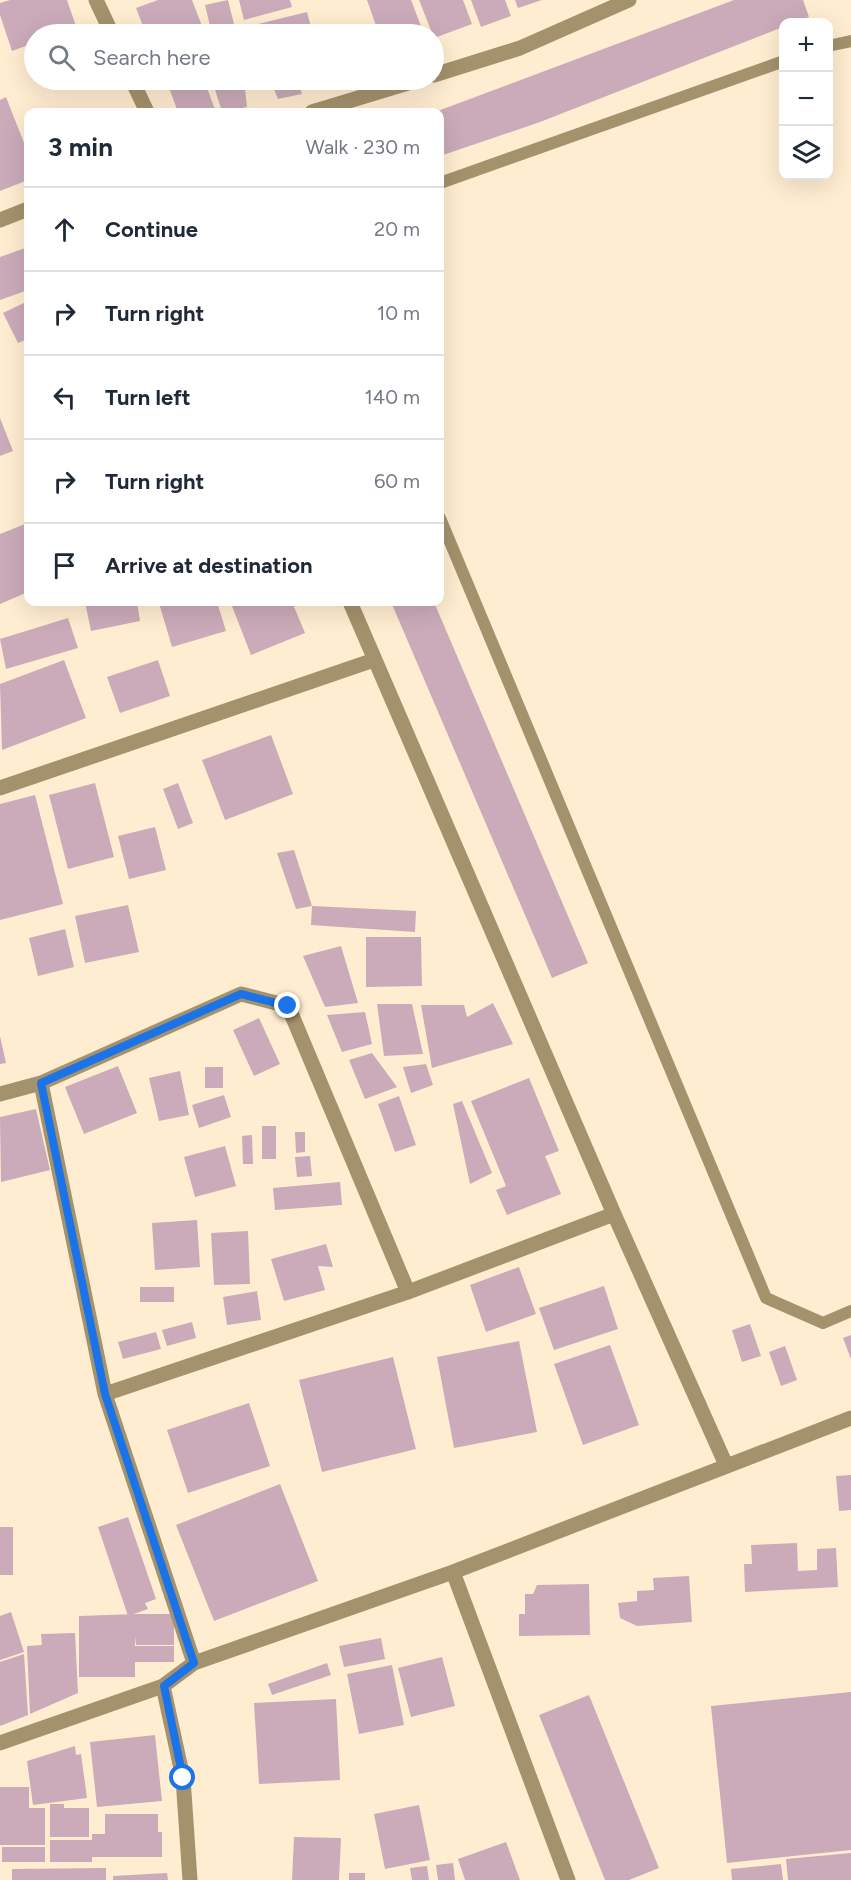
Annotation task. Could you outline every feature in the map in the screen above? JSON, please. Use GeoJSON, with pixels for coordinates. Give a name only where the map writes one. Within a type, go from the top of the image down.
{"type":"FeatureCollection","features":[{"type":"Feature","properties":{"kind":"street"},"geometry":{"type":"LineString","coordinates":[[96,0],[107,24]]}},
{"type":"Feature","properties":{"kind":"street"},"geometry":{"type":"LineString","coordinates":[[444,72],[520,48],[629,0]]}},
{"type":"Feature","properties":{"kind":"street"},"geometry":{"type":"LineString","coordinates":[[137,90],[145,108]]}},
{"type":"Feature","properties":{"kind":"street"},"geometry":{"type":"LineString","coordinates":[[325,108],[385,90]]}},
{"type":"Feature","properties":{"kind":"street"},"geometry":{"type":"LineString","coordinates":[[0,220],[24,211]]}},
{"type":"Feature","properties":{"kind":"street"},"geometry":{"type":"LineString","coordinates":[[352,606],[614,1214],[726,1465]]}},
{"type":"Feature","properties":{"kind":"street"},"geometry":{"type":"LineString","coordinates":[[0,788],[374,660]]}},
{"type":"Feature","properties":{"kind":"street"},"geometry":{"type":"LineString","coordinates":[[0,1094],[41,1083],[241,994],[288,1006],[408,1292]]}},
{"type":"Feature","properties":{"kind":"street"},"geometry":{"type":"LineString","coordinates":[[41,1083],[105,1394],[194,1663]]}},
{"type":"Feature","properties":{"kind":"street"},"geometry":{"type":"LineString","coordinates":[[105,1394],[408,1292],[614,1214]]}},
{"type":"Feature","properties":{"kind":"street"},"geometry":{"type":"LineString","coordinates":[[0,1743],[164,1686],[194,1663],[453,1572],[851,1418]]}},
{"type":"Feature","properties":{"kind":"street"},"geometry":{"type":"LineString","coordinates":[[453,1572],[568,1880]]}},
{"type":"Feature","properties":{"kind":"street"},"geometry":{"type":"LineString","coordinates":[[164,1686],[183,1778],[190,1880]]}},
{"type":"Feature","properties":{"kind":"lane"},"geometry":{"type":"LineString","coordinates":[[833,45],[851,41]]}},
{"type":"Feature","properties":{"kind":"lane"},"geometry":{"type":"LineString","coordinates":[[444,182],[779,62]]}},
{"type":"Feature","properties":{"kind":"lane"},"geometry":{"type":"LineString","coordinates":[[444,528],[766,1298],[823,1323],[851,1311]]}},
{"type":"Feature","properties":{"kind":"building"},"geometry":{"type":"Polygon","coordinates":[[[10,0],[67,0],[75,24],[24,24],[24,47],[12,51],[0,15],[0,3],[10,0]]]}},
{"type":"Feature","properties":{"kind":"building"},"geometry":{"type":"Polygon","coordinates":[[[158,0],[192,0],[201,24],[142,24],[136,8],[158,0]]]}},
{"type":"Feature","properties":{"kind":"building"},"geometry":{"type":"Polygon","coordinates":[[[228,0],[234,24],[210,24],[205,5],[228,0]]]}},
{"type":"Feature","properties":{"kind":"building"},"geometry":{"type":"Polygon","coordinates":[[[239,0],[290,0],[292,7],[244,20],[239,0]]]}},
{"type":"Feature","properties":{"kind":"building"},"geometry":{"type":"Polygon","coordinates":[[[367,0],[411,0],[420,24],[375,24],[367,0]]]}},
{"type":"Feature","properties":{"kind":"building"},"geometry":{"type":"Polygon","coordinates":[[[419,0],[463,0],[472,24],[444,34],[444,24],[428,24],[419,0]]]}},
{"type":"Feature","properties":{"kind":"building"},"geometry":{"type":"Polygon","coordinates":[[[471,0],[505,0],[511,16],[481,27],[471,0]]]}},
{"type":"Feature","properties":{"kind":"building"},"geometry":{"type":"Polygon","coordinates":[[[515,0],[542,0],[518,8],[515,0]]]}},
{"type":"Feature","properties":{"kind":"building"},"geometry":{"type":"Polygon","coordinates":[[[734,0],[803,0],[809,17],[779,18],[779,29],[540,122],[444,155],[444,109],[734,0]]]}},
{"type":"Feature","properties":{"kind":"building"},"geometry":{"type":"Polygon","coordinates":[[[307,12],[310,24],[258,24],[307,12]]]}},
{"type":"Feature","properties":{"kind":"building"},"geometry":{"type":"Polygon","coordinates":[[[170,90],[208,90],[214,108],[177,108],[170,90]]]}},
{"type":"Feature","properties":{"kind":"building"},"geometry":{"type":"Polygon","coordinates":[[[215,90],[245,90],[247,107],[221,108],[215,90]]]}},
{"type":"Feature","properties":{"kind":"building"},"geometry":{"type":"Polygon","coordinates":[[[274,90],[301,90],[302,94],[278,99],[274,90]]]}},
{"type":"Feature","properties":{"kind":"building"},"geometry":{"type":"Polygon","coordinates":[[[6,97],[24,143],[24,182],[0,191],[0,100],[6,97]]]}},
{"type":"Feature","properties":{"kind":"building"},"geometry":{"type":"Polygon","coordinates":[[[24,248],[24,291],[0,300],[0,257],[24,248]]]}},
{"type":"Feature","properties":{"kind":"building"},"geometry":{"type":"Polygon","coordinates":[[[24,303],[24,341],[18,343],[3,313],[24,303]]]}},
{"type":"Feature","properties":{"kind":"building"},"geometry":{"type":"Polygon","coordinates":[[[0,418],[13,451],[0,456],[0,418]]]}},
{"type":"Feature","properties":{"kind":"building"},"geometry":{"type":"Polygon","coordinates":[[[24,524],[24,594],[0,604],[0,534],[24,524]]]}},
{"type":"Feature","properties":{"kind":"building"},"geometry":{"type":"Polygon","coordinates":[[[86,606],[138,606],[140,621],[91,631],[86,606]]]}},
{"type":"Feature","properties":{"kind":"building"},"geometry":{"type":"Polygon","coordinates":[[[160,606],[218,606],[226,631],[172,647],[160,606]]]}},
{"type":"Feature","properties":{"kind":"building"},"geometry":{"type":"Polygon","coordinates":[[[232,606],[294,606],[305,633],[251,655],[232,606]]]}},
{"type":"Feature","properties":{"kind":"building"},"geometry":{"type":"Polygon","coordinates":[[[393,606],[436,606],[588,963],[552,978],[393,606]]]}},
{"type":"Feature","properties":{"kind":"building"},"geometry":{"type":"Polygon","coordinates":[[[68,618],[78,648],[6,669],[0,639],[68,618]]]}},
{"type":"Feature","properties":{"kind":"building"},"geometry":{"type":"Polygon","coordinates":[[[64,660],[86,718],[2,750],[0,684],[64,660]]]}},
{"type":"Feature","properties":{"kind":"building"},"geometry":{"type":"Polygon","coordinates":[[[158,660],[170,696],[120,713],[107,677],[158,660]]]}},
{"type":"Feature","properties":{"kind":"building"},"geometry":{"type":"Polygon","coordinates":[[[271,735],[293,794],[225,820],[202,760],[271,735]]]}},
{"type":"Feature","properties":{"kind":"building"},"geometry":{"type":"Polygon","coordinates":[[[95,783],[114,857],[68,869],[49,795],[95,783]]]}},
{"type":"Feature","properties":{"kind":"building"},"geometry":{"type":"Polygon","coordinates":[[[178,783],[193,823],[178,829],[163,789],[178,783]]]}},
{"type":"Feature","properties":{"kind":"building"},"geometry":{"type":"Polygon","coordinates":[[[35,795],[63,904],[0,920],[0,804],[35,795]]]}},
{"type":"Feature","properties":{"kind":"building"},"geometry":{"type":"Polygon","coordinates":[[[155,827],[166,870],[129,879],[118,836],[155,827]]]}},
{"type":"Feature","properties":{"kind":"building"},"geometry":{"type":"Polygon","coordinates":[[[294,850],[312,906],[296,909],[277,853],[294,850]]]}},
{"type":"Feature","properties":{"kind":"building"},"geometry":{"type":"Polygon","coordinates":[[[128,905],[139,952],[85,963],[75,916],[128,905]]]}},
{"type":"Feature","properties":{"kind":"building"},"geometry":{"type":"Polygon","coordinates":[[[312,906],[416,911],[415,932],[311,925],[312,906]]]}},
{"type":"Feature","properties":{"kind":"building"},"geometry":{"type":"Polygon","coordinates":[[[65,929],[74,967],[38,976],[29,938],[65,929]]]}},
{"type":"Feature","properties":{"kind":"building"},"geometry":{"type":"Polygon","coordinates":[[[366,937],[421,937],[422,986],[366,987],[366,937]]]}},
{"type":"Feature","properties":{"kind":"building"},"geometry":{"type":"Polygon","coordinates":[[[341,946],[358,1003],[325,1007],[303,956],[341,946]]]}},
{"type":"Feature","properties":{"kind":"building"},"geometry":{"type":"Polygon","coordinates":[[[493,1003],[513,1044],[432,1068],[421,1005],[464,1005],[467,1017],[493,1003]]]}},
{"type":"Feature","properties":{"kind":"building"},"geometry":{"type":"Polygon","coordinates":[[[377,1004],[412,1004],[423,1054],[384,1056],[377,1004]]]}},
{"type":"Feature","properties":{"kind":"building"},"geometry":{"type":"Polygon","coordinates":[[[365,1012],[372,1044],[342,1052],[327,1015],[365,1012]]]}},
{"type":"Feature","properties":{"kind":"building"},"geometry":{"type":"Polygon","coordinates":[[[259,1018],[280,1064],[254,1076],[233,1030],[259,1018]]]}},
{"type":"Feature","properties":{"kind":"building"},"geometry":{"type":"Polygon","coordinates":[[[0,1036],[6,1063],[0,1064],[0,1036]]]}},
{"type":"Feature","properties":{"kind":"building"},"geometry":{"type":"Polygon","coordinates":[[[372,1053],[397,1087],[365,1099],[349,1060],[372,1053]]]}},
{"type":"Feature","properties":{"kind":"building"},"geometry":{"type":"Polygon","coordinates":[[[426,1064],[433,1085],[411,1093],[403,1067],[426,1064]]]}},
{"type":"Feature","properties":{"kind":"building"},"geometry":{"type":"Polygon","coordinates":[[[118,1066],[137,1113],[84,1134],[65,1087],[118,1066]]]}},
{"type":"Feature","properties":{"kind":"building"},"geometry":{"type":"Polygon","coordinates":[[[205,1067],[223,1067],[223,1088],[205,1088],[205,1067]]]}},
{"type":"Feature","properties":{"kind":"building"},"geometry":{"type":"Polygon","coordinates":[[[180,1071],[189,1115],[159,1121],[149,1078],[180,1071]]]}},
{"type":"Feature","properties":{"kind":"building"},"geometry":{"type":"Polygon","coordinates":[[[529,1078],[559,1151],[545,1156],[561,1194],[507,1215],[496,1190],[506,1186],[471,1101],[529,1078]]]}},
{"type":"Feature","properties":{"kind":"building"},"geometry":{"type":"Polygon","coordinates":[[[224,1095],[231,1117],[199,1128],[192,1105],[224,1095]]]}},
{"type":"Feature","properties":{"kind":"building"},"geometry":{"type":"Polygon","coordinates":[[[399,1096],[416,1145],[395,1152],[378,1104],[399,1096]]]}},
{"type":"Feature","properties":{"kind":"building"},"geometry":{"type":"Polygon","coordinates":[[[462,1101],[492,1173],[470,1184],[453,1104],[462,1101]]]}},
{"type":"Feature","properties":{"kind":"building"},"geometry":{"type":"Polygon","coordinates":[[[36,1109],[50,1170],[1,1182],[0,1117],[36,1109]]]}},
{"type":"Feature","properties":{"kind":"building"},"geometry":{"type":"Polygon","coordinates":[[[262,1126],[276,1126],[276,1159],[262,1159],[262,1126]]]}},
{"type":"Feature","properties":{"kind":"building"},"geometry":{"type":"Polygon","coordinates":[[[295,1132],[305,1132],[305,1152],[296,1153],[295,1132]]]}},
{"type":"Feature","properties":{"kind":"building"},"geometry":{"type":"Polygon","coordinates":[[[252,1135],[253,1164],[243,1164],[242,1136],[252,1135]]]}},
{"type":"Feature","properties":{"kind":"building"},"geometry":{"type":"Polygon","coordinates":[[[225,1146],[236,1186],[195,1197],[184,1157],[225,1146]]]}},
{"type":"Feature","properties":{"kind":"building"},"geometry":{"type":"Polygon","coordinates":[[[310,1156],[312,1176],[297,1177],[295,1157],[310,1156]]]}},
{"type":"Feature","properties":{"kind":"building"},"geometry":{"type":"Polygon","coordinates":[[[340,1182],[342,1205],[275,1210],[273,1188],[340,1182]]]}},
{"type":"Feature","properties":{"kind":"building"},"geometry":{"type":"Polygon","coordinates":[[[197,1220],[200,1267],[155,1270],[152,1223],[197,1220]]]}},
{"type":"Feature","properties":{"kind":"building"},"geometry":{"type":"Polygon","coordinates":[[[248,1231],[250,1284],[214,1285],[211,1233],[248,1231]]]}},
{"type":"Feature","properties":{"kind":"building"},"geometry":{"type":"Polygon","coordinates":[[[326,1244],[333,1267],[318,1266],[325,1290],[284,1301],[271,1259],[326,1244]]]}},
{"type":"Feature","properties":{"kind":"building"},"geometry":{"type":"Polygon","coordinates":[[[519,1267],[536,1314],[486,1332],[470,1285],[519,1267]]]}},
{"type":"Feature","properties":{"kind":"building"},"geometry":{"type":"Polygon","coordinates":[[[604,1286],[618,1329],[554,1350],[539,1308],[604,1286]]]}},
{"type":"Feature","properties":{"kind":"building"},"geometry":{"type":"Polygon","coordinates":[[[140,1287],[174,1287],[174,1302],[140,1302],[140,1287]]]}},
{"type":"Feature","properties":{"kind":"building"},"geometry":{"type":"Polygon","coordinates":[[[257,1291],[261,1320],[227,1325],[223,1297],[257,1291]]]}},
{"type":"Feature","properties":{"kind":"building"},"geometry":{"type":"Polygon","coordinates":[[[192,1322],[196,1338],[167,1346],[162,1330],[192,1322]]]}},
{"type":"Feature","properties":{"kind":"building"},"geometry":{"type":"Polygon","coordinates":[[[750,1324],[761,1356],[742,1362],[732,1330],[750,1324]]]}},
{"type":"Feature","properties":{"kind":"building"},"geometry":{"type":"Polygon","coordinates":[[[156,1332],[161,1349],[123,1359],[118,1342],[156,1332]]]}},
{"type":"Feature","properties":{"kind":"building"},"geometry":{"type":"Polygon","coordinates":[[[851,1335],[851,1359],[843,1338],[851,1335]]]}},
{"type":"Feature","properties":{"kind":"building"},"geometry":{"type":"Polygon","coordinates":[[[519,1341],[537,1432],[454,1448],[437,1357],[519,1341]]]}},
{"type":"Feature","properties":{"kind":"building"},"geometry":{"type":"Polygon","coordinates":[[[610,1345],[639,1425],[583,1445],[554,1364],[610,1345]]]}},
{"type":"Feature","properties":{"kind":"building"},"geometry":{"type":"Polygon","coordinates":[[[785,1346],[797,1380],[781,1386],[769,1352],[785,1346]]]}},
{"type":"Feature","properties":{"kind":"building"},"geometry":{"type":"Polygon","coordinates":[[[393,1357],[416,1449],[322,1472],[299,1380],[393,1357]]]}},
{"type":"Feature","properties":{"kind":"building"},"geometry":{"type":"Polygon","coordinates":[[[249,1403],[270,1466],[188,1493],[167,1430],[249,1403]]]}},
{"type":"Feature","properties":{"kind":"building"},"geometry":{"type":"Polygon","coordinates":[[[851,1475],[851,1510],[839,1511],[836,1476],[851,1475]]]}},
{"type":"Feature","properties":{"kind":"building"},"geometry":{"type":"Polygon","coordinates":[[[280,1484],[318,1581],[214,1621],[176,1525],[280,1484]]]}},
{"type":"Feature","properties":{"kind":"building"},"geometry":{"type":"Polygon","coordinates":[[[128,1517],[156,1599],[145,1603],[148,1609],[128,1616],[98,1527],[128,1517]]]}},
{"type":"Feature","properties":{"kind":"building"},"geometry":{"type":"Polygon","coordinates":[[[0,1527],[13,1527],[13,1575],[0,1575],[0,1527]]]}},
{"type":"Feature","properties":{"kind":"building"},"geometry":{"type":"Polygon","coordinates":[[[797,1543],[798,1571],[817,1570],[817,1549],[836,1548],[838,1587],[745,1592],[744,1564],[752,1564],[751,1545],[797,1543]]]}},
{"type":"Feature","properties":{"kind":"building"},"geometry":{"type":"Polygon","coordinates":[[[689,1576],[692,1622],[637,1626],[620,1618],[618,1603],[637,1601],[637,1591],[654,1590],[653,1578],[689,1576]]]}},
{"type":"Feature","properties":{"kind":"building"},"geometry":{"type":"Polygon","coordinates":[[[589,1584],[590,1635],[519,1636],[519,1614],[525,1614],[525,1594],[533,1594],[537,1585],[589,1584]]]}},
{"type":"Feature","properties":{"kind":"building"},"geometry":{"type":"Polygon","coordinates":[[[11,1612],[24,1652],[0,1660],[0,1616],[11,1612]]]}},
{"type":"Feature","properties":{"kind":"building"},"geometry":{"type":"Polygon","coordinates":[[[174,1614],[174,1645],[136,1645],[135,1636],[135,1646],[174,1646],[174,1662],[135,1662],[135,1677],[79,1677],[79,1616],[174,1614]]]}},
{"type":"Feature","properties":{"kind":"building"},"geometry":{"type":"Polygon","coordinates":[[[75,1633],[78,1693],[30,1714],[27,1646],[42,1645],[41,1634],[75,1633]]]}},
{"type":"Feature","properties":{"kind":"building"},"geometry":{"type":"Polygon","coordinates":[[[381,1638],[385,1659],[344,1667],[339,1646],[381,1638]]]}},
{"type":"Feature","properties":{"kind":"building"},"geometry":{"type":"Polygon","coordinates":[[[24,1654],[28,1715],[0,1726],[0,1662],[24,1654]]]}},
{"type":"Feature","properties":{"kind":"building"},"geometry":{"type":"Polygon","coordinates":[[[442,1657],[455,1706],[411,1717],[398,1668],[442,1657]]]}},
{"type":"Feature","properties":{"kind":"building"},"geometry":{"type":"Polygon","coordinates":[[[327,1663],[331,1675],[272,1695],[268,1684],[327,1663]]]}},
{"type":"Feature","properties":{"kind":"building"},"geometry":{"type":"Polygon","coordinates":[[[392,1665],[404,1725],[359,1734],[347,1674],[392,1665]]]}},
{"type":"Feature","properties":{"kind":"building"},"geometry":{"type":"Polygon","coordinates":[[[851,1692],[851,1850],[727,1863],[711,1706],[851,1692]]]}},
{"type":"Feature","properties":{"kind":"building"},"geometry":{"type":"Polygon","coordinates":[[[589,1695],[659,1868],[629,1880],[605,1880],[539,1715],[589,1695]]]}},
{"type":"Feature","properties":{"kind":"building"},"geometry":{"type":"Polygon","coordinates":[[[336,1699],[340,1780],[259,1784],[254,1703],[336,1699]]]}},
{"type":"Feature","properties":{"kind":"building"},"geometry":{"type":"Polygon","coordinates":[[[155,1735],[162,1801],[97,1807],[90,1742],[155,1735]]]}},
{"type":"Feature","properties":{"kind":"building"},"geometry":{"type":"Polygon","coordinates":[[[75,1746],[76,1755],[81,1754],[87,1798],[33,1805],[27,1761],[75,1746]]]}},
{"type":"Feature","properties":{"kind":"building"},"geometry":{"type":"Polygon","coordinates":[[[0,1787],[29,1787],[29,1808],[45,1808],[45,1845],[0,1845],[0,1787]]]}},
{"type":"Feature","properties":{"kind":"building"},"geometry":{"type":"Polygon","coordinates":[[[50,1804],[64,1804],[64,1808],[89,1808],[89,1837],[50,1837],[50,1804]]]}},
{"type":"Feature","properties":{"kind":"building"},"geometry":{"type":"Polygon","coordinates":[[[419,1805],[430,1860],[385,1869],[374,1814],[419,1805]]]}},
{"type":"Feature","properties":{"kind":"building"},"geometry":{"type":"Polygon","coordinates":[[[105,1814],[158,1814],[158,1832],[162,1832],[162,1857],[92,1857],[92,1862],[50,1862],[50,1840],[92,1840],[92,1834],[105,1834],[105,1814]]]}},
{"type":"Feature","properties":{"kind":"building"},"geometry":{"type":"Polygon","coordinates":[[[294,1837],[341,1838],[339,1880],[292,1880],[294,1837]]]}},
{"type":"Feature","properties":{"kind":"building"},"geometry":{"type":"Polygon","coordinates":[[[506,1842],[520,1880],[465,1880],[458,1859],[506,1842]]]}},
{"type":"Feature","properties":{"kind":"building"},"geometry":{"type":"Polygon","coordinates":[[[2,1847],[45,1847],[45,1862],[2,1862],[2,1847]]]}},
{"type":"Feature","properties":{"kind":"building"},"geometry":{"type":"Polygon","coordinates":[[[851,1853],[851,1880],[788,1880],[786,1859],[851,1853]]]}},
{"type":"Feature","properties":{"kind":"building"},"geometry":{"type":"Polygon","coordinates":[[[453,1863],[455,1880],[438,1880],[436,1865],[453,1863]]]}},
{"type":"Feature","properties":{"kind":"building"},"geometry":{"type":"Polygon","coordinates":[[[781,1864],[783,1880],[732,1880],[731,1869],[781,1864]]]}},
{"type":"Feature","properties":{"kind":"building"},"geometry":{"type":"Polygon","coordinates":[[[427,1866],[429,1880],[412,1880],[410,1868],[427,1866]]]}},
{"type":"Feature","properties":{"kind":"building"},"geometry":{"type":"Polygon","coordinates":[[[106,1868],[106,1880],[12,1880],[12,1869],[106,1868]]]}},
{"type":"Feature","properties":{"kind":"building"},"geometry":{"type":"Polygon","coordinates":[[[167,1873],[168,1880],[113,1880],[113,1876],[167,1873]]]}},
{"type":"Feature","properties":{"kind":"building"},"geometry":{"type":"Polygon","coordinates":[[[349,1873],[365,1873],[365,1880],[349,1880],[349,1873]]]}},
{"type":"Feature","properties":{"kind":"route"},"geometry":{"type":"LineString","coordinates":[[183,1778],[164,1686],[194,1663],[105,1394],[41,1083],[241,994],[288,1006]]}}]}
